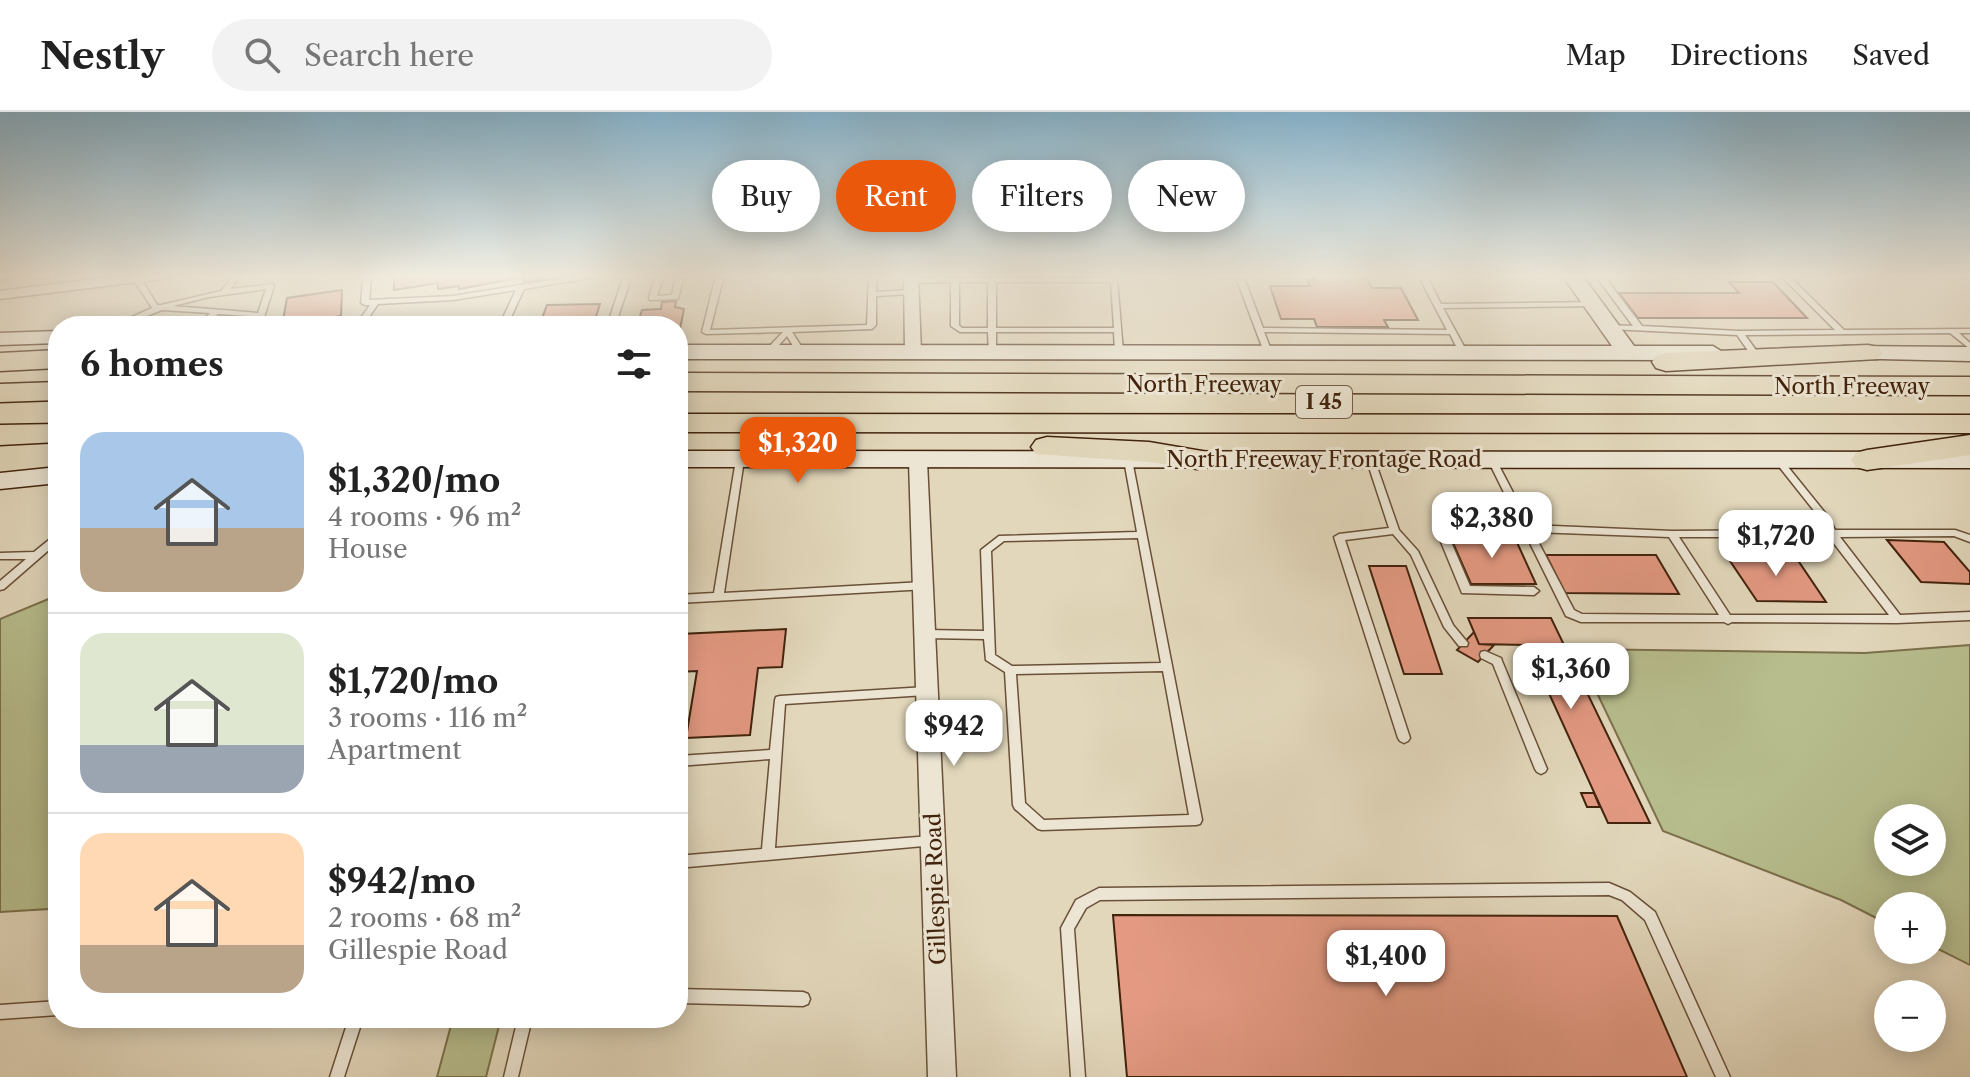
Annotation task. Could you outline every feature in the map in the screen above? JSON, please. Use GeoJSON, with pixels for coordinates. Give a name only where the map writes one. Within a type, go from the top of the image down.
{"type":"FeatureCollection","features":[{"type":"Feature","properties":{"kind":"highway"},"geometry":{"type":"LineString","coordinates":[[2,345],[48,356]]}},
{"type":"Feature","properties":{"kind":"highway"},"geometry":{"type":"LineString","coordinates":[[1370,385],[1411,375],[1868,353]]}},
{"type":"Feature","properties":{"kind":"highway","name":"North Freeway"},"geometry":{"type":"LineString","coordinates":[[688,382],[1970,386]]}},
{"type":"Feature","properties":{"kind":"highway"},"geometry":{"type":"LineString","coordinates":[[0,393],[48,391]]}},
{"type":"Feature","properties":{"kind":"highway","name":"North Freeway"},"geometry":{"type":"LineString","coordinates":[[688,402],[1970,402]]}},
{"type":"Feature","properties":{"kind":"highway"},"geometry":{"type":"LineString","coordinates":[[0,414],[48,412]]}},
{"type":"Feature","properties":{"kind":"highway","name":"North Freeway"},"geometry":{"type":"LineString","coordinates":[[688,423],[1970,424]]}},
{"type":"Feature","properties":{"kind":"highway"},"geometry":{"type":"LineString","coordinates":[[0,435],[48,433]]}},
{"type":"Feature","properties":{"kind":"highway"},"geometry":{"type":"LineString","coordinates":[[688,437],[1082,448],[1197,459]]}},
{"type":"Feature","properties":{"kind":"highway"},"geometry":{"type":"LineString","coordinates":[[1867,460],[1969,457]]}},
{"type":"Feature","properties":{"kind":"main road"},"geometry":{"type":"LineString","coordinates":[[1604,320],[1627,352]]}},
{"type":"Feature","properties":{"kind":"main road"},"geometry":{"type":"LineString","coordinates":[[2,345],[48,338]]}},
{"type":"Feature","properties":{"kind":"main road"},"geometry":{"type":"LineString","coordinates":[[688,352],[913,352],[992,341],[1118,341],[1268,352],[1970,354]]}},
{"type":"Feature","properties":{"kind":"main road","name":"North Freeway Frontage Road"},"geometry":{"type":"LineString","coordinates":[[688,459],[1867,460]]}},
{"type":"Feature","properties":{"kind":"main road"},"geometry":{"type":"LineString","coordinates":[[0,481],[48,476]]}},
{"type":"Feature","properties":{"kind":"street"},"geometry":{"type":"LineString","coordinates":[[912,320],[913,352]]}},
{"type":"Feature","properties":{"kind":"street","name":"Gillespie Road"},"geometry":{"type":"LineString","coordinates":[[918,461],[942,1077]]}},
{"type":"Feature","properties":{"kind":"lane"},"geometry":{"type":"LineString","coordinates":[[709,320],[706,332],[869,327],[872,320]]}},
{"type":"Feature","properties":{"kind":"lane"},"geometry":{"type":"LineString","coordinates":[[956,320],[956,329],[992,341],[992,320]]}},
{"type":"Feature","properties":{"kind":"lane"},"geometry":{"type":"LineString","coordinates":[[1117,320],[1118,341]]}},
{"type":"Feature","properties":{"kind":"lane"},"geometry":{"type":"LineString","coordinates":[[1256,320],[1268,352]]}},
{"type":"Feature","properties":{"kind":"lane"},"geometry":{"type":"LineString","coordinates":[[1446,320],[1463,352]]}},
{"type":"Feature","properties":{"kind":"lane"},"geometry":{"type":"LineString","coordinates":[[1633,320],[1639,328]]}},
{"type":"Feature","properties":{"kind":"lane"},"geometry":{"type":"LineString","coordinates":[[1830,320],[1842,332]]}},
{"type":"Feature","properties":{"kind":"lane"},"geometry":{"type":"LineString","coordinates":[[1609,327],[1739,333],[1970,331]]}},
{"type":"Feature","properties":{"kind":"lane"},"geometry":{"type":"LineString","coordinates":[[1260,330],[1452,332]]}},
{"type":"Feature","properties":{"kind":"lane"},"geometry":{"type":"LineString","coordinates":[[768,352],[788,331]]}},
{"type":"Feature","properties":{"kind":"lane"},"geometry":{"type":"LineString","coordinates":[[788,331],[801,352]]}},
{"type":"Feature","properties":{"kind":"lane"},"geometry":{"type":"LineString","coordinates":[[1952,331],[1970,347]]}},
{"type":"Feature","properties":{"kind":"lane"},"geometry":{"type":"LineString","coordinates":[[1739,333],[1754,353]]}},
{"type":"Feature","properties":{"kind":"lane"},"geometry":{"type":"LineString","coordinates":[[1370,458],[1395,531],[1415,553],[1449,627],[1463,643]]}},
{"type":"Feature","properties":{"kind":"lane"},"geometry":{"type":"LineString","coordinates":[[1491,458],[1570,613],[1581,618],[1728,620],[1970,616]]}},
{"type":"Feature","properties":{"kind":"lane"},"geometry":{"type":"LineString","coordinates":[[1777,459],[1827,521],[1831,532],[1897,619]]}},
{"type":"Feature","properties":{"kind":"lane"},"geometry":{"type":"LineString","coordinates":[[718,597],[740,460]]}},
{"type":"Feature","properties":{"kind":"lane"},"geometry":{"type":"LineString","coordinates":[[1010,670],[1019,805],[1042,825],[1196,820],[1128,460]]}},
{"type":"Feature","properties":{"kind":"lane"},"geometry":{"type":"LineString","coordinates":[[1534,591],[1466,590],[1439,525],[1509,525],[1527,530],[1672,534],[1955,533],[1970,538]]}},
{"type":"Feature","properties":{"kind":"lane"},"geometry":{"type":"LineString","coordinates":[[1395,531],[1339,537],[1404,738]]}},
{"type":"Feature","properties":{"kind":"lane"},"geometry":{"type":"LineString","coordinates":[[1672,534],[1728,620]]}},
{"type":"Feature","properties":{"kind":"lane"},"geometry":{"type":"LineString","coordinates":[[1142,535],[1002,538],[986,550],[990,657],[1010,670],[1167,667]]}},
{"type":"Feature","properties":{"kind":"lane"},"geometry":{"type":"LineString","coordinates":[[0,586],[48,546]]}},
{"type":"Feature","properties":{"kind":"lane"},"geometry":{"type":"LineString","coordinates":[[0,556],[37,555]]}},
{"type":"Feature","properties":{"kind":"lane"},"geometry":{"type":"LineString","coordinates":[[688,598],[923,586]]}},
{"type":"Feature","properties":{"kind":"lane"},"geometry":{"type":"LineString","coordinates":[[925,634],[989,635]]}},
{"type":"Feature","properties":{"kind":"lane"},"geometry":{"type":"LineString","coordinates":[[1485,655],[1497,661],[1541,769]]}},
{"type":"Feature","properties":{"kind":"lane"},"geometry":{"type":"LineString","coordinates":[[768,855],[780,700],[927,691]]}},
{"type":"Feature","properties":{"kind":"lane"},"geometry":{"type":"LineString","coordinates":[[688,760],[776,754]]}},
{"type":"Feature","properties":{"kind":"lane"},"geometry":{"type":"LineString","coordinates":[[688,861],[933,841]]}},
{"type":"Feature","properties":{"kind":"lane"},"geometry":{"type":"LineString","coordinates":[[1078,1077],[1067,928],[1081,904],[1099,894],[1609,889],[1635,901],[1650,916],[1723,1077]]}},
{"type":"Feature","properties":{"kind":"lane"},"geometry":{"type":"LineString","coordinates":[[688,996],[803,999]]}},
{"type":"Feature","properties":{"kind":"lane"},"geometry":{"type":"LineString","coordinates":[[0,1012],[48,1009]]}},
{"type":"Feature","properties":{"kind":"lane"},"geometry":{"type":"LineString","coordinates":[[337,1077],[353,1028]]}},
{"type":"Feature","properties":{"kind":"lane"},"geometry":{"type":"LineString","coordinates":[[511,1077],[523,1028]]}},
{"type":"Feature","properties":{"kind":"green space"},"geometry":{"type":"Polygon","coordinates":[[[48,599],[48,909],[0,912],[0,619],[48,599]]]}},
{"type":"Feature","properties":{"kind":"green space"},"geometry":{"type":"Polygon","coordinates":[[[1970,645],[1970,965],[1946,953],[1946,892],[1874,892],[1874,917],[1841,900],[1663,831],[1576,649],[1865,653],[1970,645]]]}},
{"type":"Feature","properties":{"kind":"green space"},"geometry":{"type":"Polygon","coordinates":[[[450,1028],[498,1028],[486,1077],[437,1077],[450,1028]]]}},
{"type":"Feature","properties":{"kind":"building"},"geometry":{"type":"Polygon","coordinates":[[[1314,320],[1384,320],[1388,327],[1317,327],[1314,320]]]}},
{"type":"Feature","properties":{"kind":"building"},"geometry":{"type":"Polygon","coordinates":[[[1449,534],[1514,536],[1536,584],[1471,584],[1449,534]]]}},
{"type":"Feature","properties":{"kind":"building"},"geometry":{"type":"Polygon","coordinates":[[[1887,540],[1944,542],[1970,572],[1970,584],[1921,582],[1887,540]]]}},
{"type":"Feature","properties":{"kind":"building"},"geometry":{"type":"Polygon","coordinates":[[[1546,555],[1656,555],[1679,594],[1565,593],[1546,555]]]}},
{"type":"Feature","properties":{"kind":"building"},"geometry":{"type":"Polygon","coordinates":[[[1726,555],[1795,556],[1826,602],[1757,601],[1726,555]]]}},
{"type":"Feature","properties":{"kind":"building"},"geometry":{"type":"Polygon","coordinates":[[[1369,566],[1406,566],[1442,674],[1404,674],[1369,566]]]}},
{"type":"Feature","properties":{"kind":"building"},"geometry":{"type":"Polygon","coordinates":[[[1468,618],[1551,618],[1650,823],[1608,823],[1527,645],[1479,644],[1468,618]]]}},
{"type":"Feature","properties":{"kind":"building"},"geometry":{"type":"Polygon","coordinates":[[[786,629],[782,667],[758,668],[750,735],[688,738],[697,671],[688,671],[688,634],[786,629]]]}},
{"type":"Feature","properties":{"kind":"building"},"geometry":{"type":"Polygon","coordinates":[[[1474,632],[1479,644],[1494,645],[1478,662],[1457,650],[1474,632]]]}},
{"type":"Feature","properties":{"kind":"building"},"geometry":{"type":"Polygon","coordinates":[[[1581,793],[1594,793],[1600,807],[1587,807],[1581,793]]]}},
{"type":"Feature","properties":{"kind":"building"},"geometry":{"type":"Polygon","coordinates":[[[1113,915],[1617,916],[1687,1077],[1127,1077],[1113,915]]]}}]}
